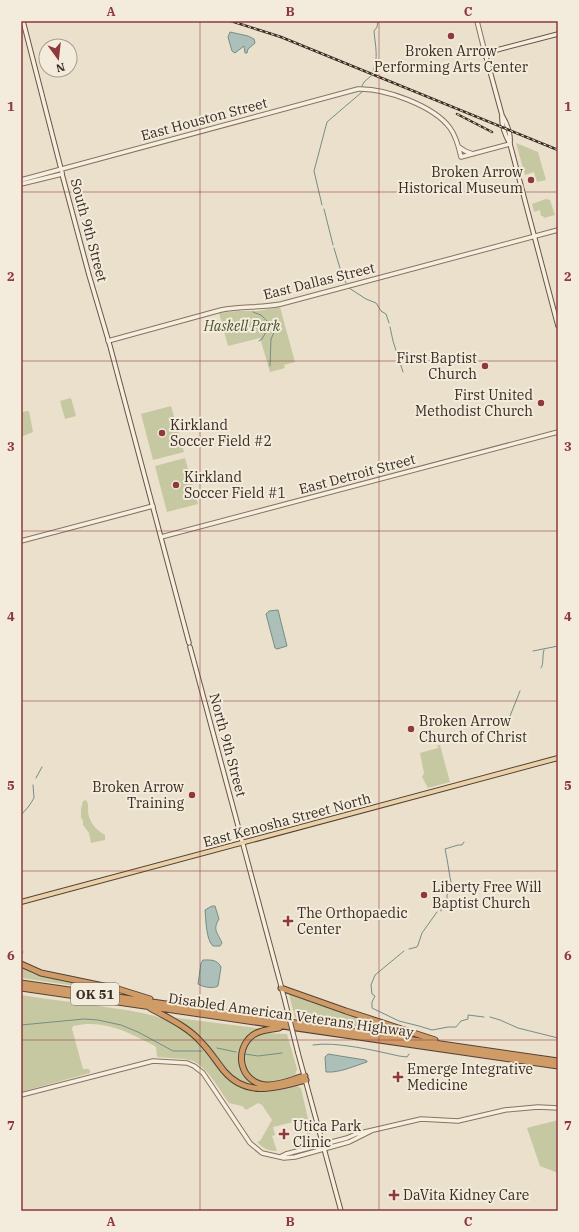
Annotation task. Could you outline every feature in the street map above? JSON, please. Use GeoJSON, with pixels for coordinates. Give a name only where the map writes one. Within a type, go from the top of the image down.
{"type":"FeatureCollection","features":[{"type":"Feature","properties":{"kind":"highway"},"geometry":{"type":"LineString","coordinates":[[21,964],[42,973],[118,989],[168,1004]]}},
{"type":"Feature","properties":{"kind":"highway","name":"Disabled American Veterans Highway"},"geometry":{"type":"LineString","coordinates":[[21,983],[558,1061]]}},
{"type":"Feature","properties":{"kind":"highway","name":"Disabled American Veterans Highway"},"geometry":{"type":"LineString","coordinates":[[21,988],[558,1066]]}},
{"type":"Feature","properties":{"kind":"highway"},"geometry":{"type":"LineString","coordinates":[[281,988],[403,1031],[451,1045]]}},
{"type":"Feature","properties":{"kind":"highway"},"geometry":{"type":"LineString","coordinates":[[146,1006],[175,1022],[197,1037],[227,1074],[242,1085],[256,1089],[266,1089],[305,1078]]}},
{"type":"Feature","properties":{"kind":"highway"},"geometry":{"type":"LineString","coordinates":[[284,1027],[253,1035],[248,1040],[242,1051],[241,1059],[243,1067],[257,1083],[266,1085],[305,1078]]}},
{"type":"Feature","properties":{"kind":"main road","name":"East Kenosha Street North"},"geometry":{"type":"LineString","coordinates":[[21,902],[243,844],[558,758]]}},
{"type":"Feature","properties":{"kind":"street","name":"South 9th Street"},"geometry":{"type":"LineString","coordinates":[[23,21],[62,174],[136,444]]}},
{"type":"Feature","properties":{"kind":"street"},"geometry":{"type":"LineString","coordinates":[[477,21],[502,115],[501,122],[505,136],[510,144],[558,326]]}},
{"type":"Feature","properties":{"kind":"street"},"geometry":{"type":"LineString","coordinates":[[485,53],[558,34]]}},
{"type":"Feature","properties":{"kind":"street","name":"East Houston Street"},"geometry":{"type":"LineString","coordinates":[[21,180],[354,90],[373,90],[394,95],[425,108],[441,118],[452,130],[461,157],[473,154]]}},
{"type":"Feature","properties":{"kind":"street"},"geometry":{"type":"LineString","coordinates":[[458,146],[473,154],[510,144]]}},
{"type":"Feature","properties":{"kind":"street"},"geometry":{"type":"LineString","coordinates":[[21,184],[62,174]]}},
{"type":"Feature","properties":{"kind":"street","name":"East Dallas Street"},"geometry":{"type":"LineString","coordinates":[[108,340],[221,310],[264,307],[281,304],[558,230]]}},
{"type":"Feature","properties":{"kind":"street","name":"East Detroit Street"},"geometry":{"type":"LineString","coordinates":[[161,538],[558,432]]}},
{"type":"Feature","properties":{"kind":"street","name":"North 9th Street"},"geometry":{"type":"LineString","coordinates":[[136,444],[305,1078]]}},
{"type":"Feature","properties":{"kind":"street"},"geometry":{"type":"LineString","coordinates":[[21,541],[152,506]]}},
{"type":"Feature","properties":{"kind":"street"},"geometry":{"type":"LineString","coordinates":[[21,1095],[150,1061],[160,1060],[187,1063],[199,1069],[206,1076],[253,1146],[262,1153],[270,1156],[284,1158],[295,1157],[349,1142],[371,1131]]}},
{"type":"Feature","properties":{"kind":"street"},"geometry":{"type":"LineString","coordinates":[[305,1078],[341,1211]]}},
{"type":"Feature","properties":{"kind":"street"},"geometry":{"type":"LineString","coordinates":[[280,1157],[356,1134],[421,1119],[458,1121],[505,1110],[538,1106],[558,1108]]}},
{"type":"Feature","properties":{"kind":"green space"},"geometry":{"type":"Polygon","coordinates":[[[516,143],[538,152],[546,180],[537,182],[534,172],[525,175],[516,143]]]}},
{"type":"Feature","properties":{"kind":"green space"},"geometry":{"type":"Polygon","coordinates":[[[546,199],[550,200],[555,215],[544,218],[541,216],[540,210],[534,212],[532,204],[546,199]]]}},
{"type":"Feature","properties":{"kind":"green space","name":"Haskell Park"},"geometry":{"type":"Polygon","coordinates":[[[280,307],[295,362],[284,365],[285,368],[270,372],[260,338],[228,346],[219,313],[257,311],[280,307]]]}},
{"type":"Feature","properties":{"kind":"green space"},"geometry":{"type":"Polygon","coordinates":[[[71,398],[76,416],[65,419],[60,401],[71,398]]]}},
{"type":"Feature","properties":{"kind":"green space","name":"Kirkland Soccer Field #2"},"geometry":{"type":"Polygon","coordinates":[[[171,406],[184,452],[153,460],[141,414],[171,406]]]}},
{"type":"Feature","properties":{"kind":"green space"},"geometry":{"type":"Polygon","coordinates":[[[29,411],[33,432],[21,437],[21,412],[29,411]]]}},
{"type":"Feature","properties":{"kind":"green space","name":"Kirkland Soccer Field #1"},"geometry":{"type":"Polygon","coordinates":[[[185,458],[198,504],[167,512],[155,466],[185,458]]]}},
{"type":"Feature","properties":{"kind":"green space"},"geometry":{"type":"Polygon","coordinates":[[[437,745],[440,745],[450,782],[428,788],[422,777],[424,773],[420,753],[438,748],[437,745]]]}},
{"type":"Feature","properties":{"kind":"green space"},"geometry":{"type":"Polygon","coordinates":[[[86,800],[91,822],[105,835],[105,840],[91,843],[89,833],[83,825],[83,820],[81,818],[83,801],[86,800]]]}},
{"type":"Feature","properties":{"kind":"green space"},"geometry":{"type":"Polygon","coordinates":[[[21,967],[33,974],[117,992],[21,978],[21,967]]]}},
{"type":"Feature","properties":{"kind":"green space"},"geometry":{"type":"Polygon","coordinates":[[[289,994],[294,995],[403,1033],[295,1018],[289,994]]]}},
{"type":"Feature","properties":{"kind":"green space"},"geometry":{"type":"Polygon","coordinates":[[[21,995],[133,1011],[161,1018],[178,1026],[192,1036],[221,1070],[242,1087],[260,1092],[273,1091],[295,1085],[301,1088],[312,1143],[307,1145],[306,1143],[309,1142],[305,1126],[297,1121],[273,1127],[275,1135],[272,1136],[277,1151],[268,1150],[257,1142],[260,1141],[272,1120],[262,1105],[258,1103],[246,1110],[242,1106],[229,1103],[206,1071],[195,1062],[185,1059],[157,1057],[156,1047],[153,1045],[124,1031],[104,1025],[84,1024],[73,1026],[72,1029],[83,1069],[90,1070],[90,1073],[21,1092],[21,995]]]}},
{"type":"Feature","properties":{"kind":"green space"},"geometry":{"type":"Polygon","coordinates":[[[170,1017],[264,1029],[243,1043],[244,1073],[263,1086],[252,1086],[237,1080],[210,1051],[170,1017]]]}},
{"type":"Feature","properties":{"kind":"green space"},"geometry":{"type":"Polygon","coordinates":[[[265,1033],[287,1034],[297,1069],[295,1075],[277,1082],[265,1083],[258,1081],[248,1072],[244,1059],[244,1052],[247,1045],[254,1038],[265,1033]]]}},
{"type":"Feature","properties":{"kind":"green space"},"geometry":{"type":"Polygon","coordinates":[[[558,1120],[558,1173],[540,1166],[527,1128],[558,1120]]]}},
{"type":"Feature","properties":{"kind":"water"},"geometry":{"type":"Polygon","coordinates":[[[230,32],[248,36],[254,39],[255,43],[248,49],[247,53],[245,53],[244,46],[235,53],[232,51],[228,37],[230,32]]]}},
{"type":"Feature","properties":{"kind":"water"},"geometry":{"type":"Polygon","coordinates":[[[278,610],[287,646],[277,649],[275,648],[266,614],[269,611],[278,610]]]}},
{"type":"Feature","properties":{"kind":"water"},"geometry":{"type":"Polygon","coordinates":[[[215,906],[219,919],[216,929],[222,943],[220,946],[213,946],[208,935],[205,910],[215,906]]]}},
{"type":"Feature","properties":{"kind":"water"},"geometry":{"type":"Polygon","coordinates":[[[203,960],[215,961],[221,967],[218,986],[208,987],[198,984],[201,963],[203,960]]]}},
{"type":"Feature","properties":{"kind":"water"},"geometry":{"type":"Polygon","coordinates":[[[328,1054],[365,1060],[367,1062],[342,1070],[326,1072],[325,1057],[328,1054]]]}},
{"type":"Feature","properties":{"kind":"waterway"},"geometry":{"type":"LineString","coordinates":[[373,71],[376,62],[374,31],[377,27],[378,21]]}},
{"type":"Feature","properties":{"kind":"waterway"},"geometry":{"type":"LineString","coordinates":[[362,86],[371,76]]}},
{"type":"Feature","properties":{"kind":"waterway"},"geometry":{"type":"LineString","coordinates":[[322,205],[314,171],[327,122],[362,92]]}},
{"type":"Feature","properties":{"kind":"waterway"},"geometry":{"type":"LineString","coordinates":[[324,209],[333,245]]}},
{"type":"Feature","properties":{"kind":"waterway"},"geometry":{"type":"LineString","coordinates":[[334,248],[346,283]]}},
{"type":"Feature","properties":{"kind":"waterway"},"geometry":{"type":"LineString","coordinates":[[349,288],[366,299],[376,303],[381,311],[386,314],[389,323]]}},
{"type":"Feature","properties":{"kind":"waterway"},"geometry":{"type":"LineString","coordinates":[[253,312],[261,315],[270,324]]}},
{"type":"Feature","properties":{"kind":"waterway"},"geometry":{"type":"LineString","coordinates":[[259,341],[277,318]]}},
{"type":"Feature","properties":{"kind":"waterway"},"geometry":{"type":"LineString","coordinates":[[270,366],[271,339],[276,328],[273,323]]}},
{"type":"Feature","properties":{"kind":"waterway"},"geometry":{"type":"LineString","coordinates":[[390,327],[403,372]]}},
{"type":"Feature","properties":{"kind":"waterway"},"geometry":{"type":"LineString","coordinates":[[533,651],[558,646]]}},
{"type":"Feature","properties":{"kind":"waterway"},"geometry":{"type":"LineString","coordinates":[[541,668],[544,650]]}},
{"type":"Feature","properties":{"kind":"waterway"},"geometry":{"type":"LineString","coordinates":[[510,716],[520,691]]}},
{"type":"Feature","properties":{"kind":"waterway"},"geometry":{"type":"LineString","coordinates":[[36,778],[42,767]]}},
{"type":"Feature","properties":{"kind":"waterway"},"geometry":{"type":"LineString","coordinates":[[21,815],[34,798],[33,785]]}},
{"type":"Feature","properties":{"kind":"waterway"},"geometry":{"type":"LineString","coordinates":[[441,911],[441,908],[447,901],[447,895],[452,887],[445,849],[462,845],[464,842]]}},
{"type":"Feature","properties":{"kind":"waterway"},"geometry":{"type":"LineString","coordinates":[[409,949],[417,947],[422,933],[437,912]]}},
{"type":"Feature","properties":{"kind":"waterway"},"geometry":{"type":"LineString","coordinates":[[404,951],[375,975],[371,985],[372,994],[375,996],[372,1002],[372,1008],[399,1021],[432,1030],[456,1027],[461,1021],[468,1019],[468,1015],[484,1017]]}},
{"type":"Feature","properties":{"kind":"waterway"},"geometry":{"type":"LineString","coordinates":[[490,1017],[518,1028],[558,1038]]}},
{"type":"Feature","properties":{"kind":"waterway"},"geometry":{"type":"LineString","coordinates":[[21,1025],[84,1019],[98,1020],[121,1025],[138,1032],[173,1051],[202,1051]]}},
{"type":"Feature","properties":{"kind":"waterway"},"geometry":{"type":"LineString","coordinates":[[313,1045],[344,1045],[407,1057],[409,1054]]}},
{"type":"Feature","properties":{"kind":"waterway"},"geometry":{"type":"LineString","coordinates":[[217,1048],[236,1052]]}},
{"type":"Feature","properties":{"kind":"waterway"},"geometry":{"type":"LineString","coordinates":[[245,1054],[258,1056],[282,1053]]}},
{"type":"Feature","properties":{"kind":"railway"},"geometry":{"type":"LineString","coordinates":[[231,21],[281,37],[558,150]]}},
{"type":"Feature","properties":{"kind":"railway"},"geometry":{"type":"LineString","coordinates":[[457,114],[492,132]]}},
{"type":"Feature","properties":{"kind":"place","name":"Broken Arrow Performing Arts Center"},"geometry":{"type":"Point","coordinates":[451,36]}},
{"type":"Feature","properties":{"kind":"place","name":"Broken Arrow Historical Museum"},"geometry":{"type":"Point","coordinates":[531,180]}},
{"type":"Feature","properties":{"kind":"place","name":"First Baptist Church"},"geometry":{"type":"Point","coordinates":[485,366]}},
{"type":"Feature","properties":{"kind":"place","name":"First United Methodist Church"},"geometry":{"type":"Point","coordinates":[541,403]}},
{"type":"Feature","properties":{"kind":"place","name":"Kirkland Soccer Field #2"},"geometry":{"type":"Point","coordinates":[162,433]}},
{"type":"Feature","properties":{"kind":"place","name":"Kirkland Soccer Field #1"},"geometry":{"type":"Point","coordinates":[176,485]}},
{"type":"Feature","properties":{"kind":"place","name":"Broken Arrow Church of Christ"},"geometry":{"type":"Point","coordinates":[411,729]}},
{"type":"Feature","properties":{"kind":"place","name":"Broken Arrow Training"},"geometry":{"type":"Point","coordinates":[192,795]}},
{"type":"Feature","properties":{"kind":"place","name":"Liberty Free Will Baptist Church"},"geometry":{"type":"Point","coordinates":[424,895]}},
{"type":"Feature","properties":{"kind":"place","name":"The Orthopaedic Center"},"geometry":{"type":"Point","coordinates":[288,921]}},
{"type":"Feature","properties":{"kind":"place","name":"Emerge Integrative Medicine"},"geometry":{"type":"Point","coordinates":[398,1077]}},
{"type":"Feature","properties":{"kind":"place","name":"Utica Park Clinic"},"geometry":{"type":"Point","coordinates":[284,1134]}},
{"type":"Feature","properties":{"kind":"place","name":"DaVita Kidney Care"},"geometry":{"type":"Point","coordinates":[394,1195]}}]}
